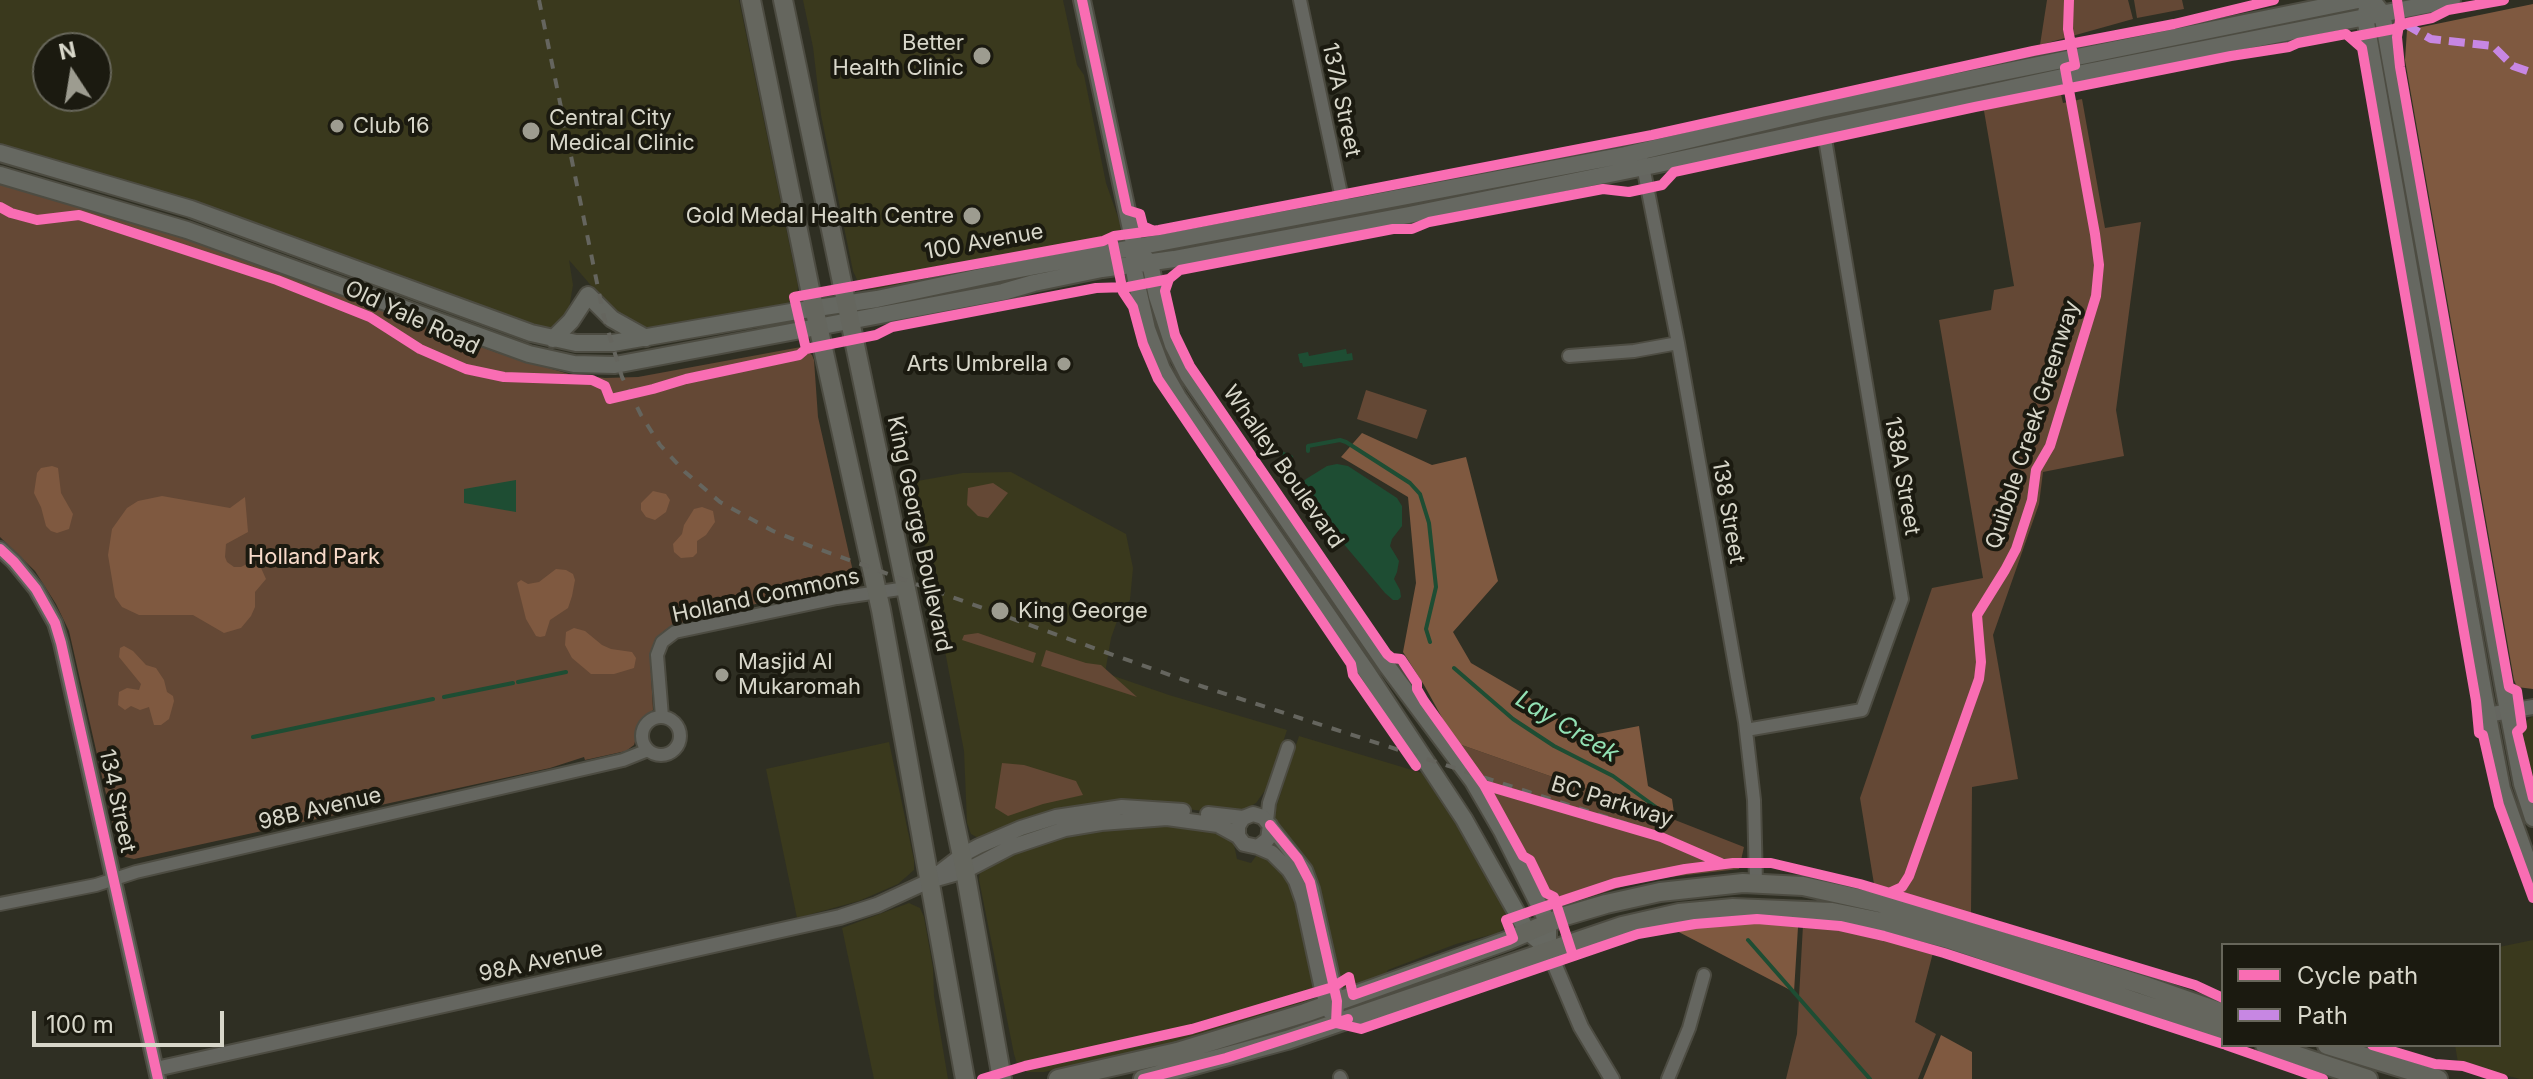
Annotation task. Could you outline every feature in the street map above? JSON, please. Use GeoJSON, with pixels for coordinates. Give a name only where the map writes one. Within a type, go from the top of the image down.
{"type":"FeatureCollection","features":[{"type":"Feature","properties":{"kind":"main road"},"geometry":{"type":"LineString","coordinates":[[751,0],[816,318],[877,592],[965,1079]]}},
{"type":"Feature","properties":{"kind":"main road","name":"King George Boulevard"},"geometry":{"type":"LineString","coordinates":[[783,0],[963,863],[1002,1079]]}},
{"type":"Feature","properties":{"kind":"main road","name":"Whalley Boulevard"},"geometry":{"type":"LineString","coordinates":[[1082,0],[1135,248],[1133,265],[1154,351],[1170,383],[1434,772],[1527,931],[1548,949]]}},
{"type":"Feature","properties":{"kind":"main road","name":"100 Avenue"},"geometry":{"type":"LineString","coordinates":[[816,318],[1150,263],[1409,215],[1641,159],[1821,109],[2358,0]]}},
{"type":"Feature","properties":{"kind":"main road","name":"100 Avenue"},"geometry":{"type":"LineString","coordinates":[[848,312],[1135,248],[1344,208],[1823,127],[2372,8],[2452,0]]}},
{"type":"Feature","properties":{"kind":"main road"},"geometry":{"type":"LineString","coordinates":[[2372,8],[2522,784],[2533,818]]}},
{"type":"Feature","properties":{"kind":"main road"},"geometry":{"type":"LineString","coordinates":[[2372,8],[2487,715],[2502,789],[2533,876]]}},
{"type":"Feature","properties":{"kind":"main road","name":"Old Yale Road"},"geometry":{"type":"LineString","coordinates":[[0,153],[234,223],[553,339],[596,344],[816,318]]}},
{"type":"Feature","properties":{"kind":"main road","name":"Old Yale Road"},"geometry":{"type":"LineString","coordinates":[[0,175],[223,242],[529,354],[574,364],[599,366],[635,362],[816,318]]}},
{"type":"Feature","properties":{"kind":"main road"},"geometry":{"type":"LineString","coordinates":[[223,242],[234,223]]}},
{"type":"Feature","properties":{"kind":"main road"},"geometry":{"type":"LineString","coordinates":[[1135,248],[1150,263]]}},
{"type":"Feature","properties":{"kind":"main road","name":"Whalley Boulevard"},"geometry":{"type":"LineString","coordinates":[[1150,263],[1165,324],[1188,375],[1387,666],[1473,781],[1548,923],[1548,949]]}},
{"type":"Feature","properties":{"kind":"main road"},"geometry":{"type":"LineString","coordinates":[[553,339],[571,321],[588,295],[612,319],[646,338]]}},
{"type":"Feature","properties":{"kind":"main road"},"geometry":{"type":"LineString","coordinates":[[1058,1079],[1177,1052],[1331,1003],[1606,904],[1660,892],[1756,883],[1803,886],[1880,903],[2221,1012]]}},
{"type":"Feature","properties":{"kind":"main road"},"geometry":{"type":"LineString","coordinates":[[1143,1079],[1226,1058],[1336,1023],[1622,926],[1679,913],[1756,908],[1832,912],[1939,937],[2221,1030]]}},
{"type":"Feature","properties":{"kind":"main road"},"geometry":{"type":"LineString","coordinates":[[2271,1047],[2368,1079]]}},
{"type":"Feature","properties":{"kind":"main road"},"geometry":{"type":"LineString","coordinates":[[2334,1047],[2438,1079]]}},
{"type":"Feature","properties":{"kind":"street","name":"137A Street"},"geometry":{"type":"LineString","coordinates":[[1300,0],[1344,208]]}},
{"type":"Feature","properties":{"kind":"street","name":"138A Street"},"geometry":{"type":"LineString","coordinates":[[1746,730],[1862,710],[1902,599],[1823,127]]}},
{"type":"Feature","properties":{"kind":"street","name":"138 Street"},"geometry":{"type":"LineString","coordinates":[[1641,159],[1678,343],[1746,730],[1754,800],[1756,883]]}},
{"type":"Feature","properties":{"kind":"street"},"geometry":{"type":"LineString","coordinates":[[1569,356],[1634,351],[1678,343]]}},
{"type":"Feature","properties":{"kind":"street","name":"134 Street"},"geometry":{"type":"LineString","coordinates":[[0,549],[31,582],[55,623],[68,669],[157,1074]]}},
{"type":"Feature","properties":{"kind":"street","name":"Holland Commons"},"geometry":{"type":"LineString","coordinates":[[662,717],[657,655],[662,642],[670,635],[837,598],[907,588]]}},
{"type":"Feature","properties":{"kind":"street"},"geometry":{"type":"LineString","coordinates":[[2487,715],[2533,707]]}},
{"type":"Feature","properties":{"kind":"street"},"geometry":{"type":"LineString","coordinates":[[662,717],[674,722],[680,734],[677,747],[666,755],[648,750],[642,739],[644,726],[654,718],[662,717]]}},
{"type":"Feature","properties":{"kind":"street"},"geometry":{"type":"LineString","coordinates":[[1238,836],[1238,826],[1258,820],[1269,803],[1288,747]]}},
{"type":"Feature","properties":{"kind":"street","name":"98B Avenue"},"geometry":{"type":"LineString","coordinates":[[0,904],[96,885],[623,760],[648,750]]}},
{"type":"Feature","properties":{"kind":"street"},"geometry":{"type":"LineString","coordinates":[[963,863],[1030,825],[1099,809],[1142,807],[1258,820],[1298,859],[1310,882],[1331,1003]]}},
{"type":"Feature","properties":{"kind":"street"},"geometry":{"type":"LineString","coordinates":[[963,863],[1052,833],[1093,824],[1152,818],[1218,825],[1249,846],[1258,847],[1279,859],[1296,881],[1336,1023]]}},
{"type":"Feature","properties":{"kind":"street"},"geometry":{"type":"LineString","coordinates":[[1258,820],[1268,839],[1258,847]]}},
{"type":"Feature","properties":{"kind":"street","name":"98A Avenue"},"geometry":{"type":"LineString","coordinates":[[157,1074],[840,917],[877,905],[963,863]]}},
{"type":"Feature","properties":{"kind":"street","name":"Whalley Boulevard"},"geometry":{"type":"LineString","coordinates":[[1548,949],[1581,1027],[1612,1079]]}},
{"type":"Feature","properties":{"kind":"street"},"geometry":{"type":"LineString","coordinates":[[1668,1079],[1689,1028],[1704,975]]}},
{"type":"Feature","properties":{"kind":"shaded area"},"geometry":{"type":"Polygon","coordinates":[[[0,0],[739,0],[798,286],[797,295],[787,304],[647,328],[620,319],[569,260],[573,285],[568,315],[556,327],[539,328],[0,146],[0,0]]]}},
{"type":"Feature","properties":{"kind":"shaded area"},"geometry":{"type":"Polygon","coordinates":[[[803,0],[1063,0],[1077,65],[1084,75],[1106,183],[1120,223],[1114,241],[1101,247],[876,290],[860,286],[853,271],[821,115],[813,47],[803,0]]]}},
{"type":"Feature","properties":{"kind":"shaded area"},"geometry":{"type":"Polygon","coordinates":[[[2533,4],[2533,689],[2517,687],[2514,680],[2405,60],[2407,30],[2533,4]]]}},
{"type":"Feature","properties":{"kind":"shaded area"},"geometry":{"type":"Polygon","coordinates":[[[1346,349],[1347,354],[1352,353],[1353,360],[1303,367],[1298,354],[1308,352],[1309,356],[1346,349]]]}},
{"type":"Feature","properties":{"kind":"shaded area"},"geometry":{"type":"Polygon","coordinates":[[[1362,433],[1432,465],[1466,457],[1498,581],[1453,632],[1471,663],[1526,695],[1582,737],[1639,726],[1648,786],[1672,799],[1675,820],[1456,743],[1403,652],[1416,583],[1408,497],[1341,457],[1362,433]]]}},
{"type":"Feature","properties":{"kind":"shaded area"},"geometry":{"type":"Polygon","coordinates":[[[1327,466],[1348,466],[1397,498],[1402,506],[1402,526],[1390,546],[1399,561],[1394,579],[1400,590],[1398,600],[1385,593],[1337,536],[1303,486],[1306,479],[1327,466]]]}},
{"type":"Feature","properties":{"kind":"shaded area"},"geometry":{"type":"Polygon","coordinates":[[[41,468],[58,468],[61,493],[73,514],[69,529],[57,533],[46,526],[34,493],[37,473],[41,468]]]}},
{"type":"Feature","properties":{"kind":"shaded area"},"geometry":{"type":"Polygon","coordinates":[[[1011,472],[1126,534],[1133,568],[1130,600],[1121,610],[1111,638],[1105,673],[1287,730],[1269,785],[1256,803],[1244,810],[1219,813],[1139,803],[980,839],[971,834],[967,823],[964,751],[925,546],[906,483],[963,473],[1011,472]]]}},
{"type":"Feature","properties":{"kind":"shaded area"},"geometry":{"type":"Polygon","coordinates":[[[516,480],[516,512],[464,503],[464,489],[516,480]]]}},
{"type":"Feature","properties":{"kind":"shaded area"},"geometry":{"type":"Polygon","coordinates":[[[653,491],[666,494],[670,500],[666,512],[655,520],[646,517],[641,510],[641,503],[653,491]]]}},
{"type":"Feature","properties":{"kind":"shaded area"},"geometry":{"type":"Polygon","coordinates":[[[162,496],[230,508],[245,497],[248,532],[226,544],[225,557],[234,567],[257,559],[266,579],[255,592],[255,607],[241,628],[224,633],[193,615],[139,615],[122,607],[115,597],[108,555],[112,529],[127,508],[138,501],[162,496]]]}},
{"type":"Feature","properties":{"kind":"shaded area"},"geometry":{"type":"Polygon","coordinates":[[[702,507],[713,511],[715,522],[706,535],[697,541],[697,553],[693,557],[681,558],[674,552],[673,544],[682,534],[694,509],[702,507]]]}},
{"type":"Feature","properties":{"kind":"shaded area"},"geometry":{"type":"Polygon","coordinates":[[[556,569],[573,574],[572,596],[568,608],[550,620],[545,636],[536,636],[526,619],[517,583],[521,580],[528,584],[539,582],[556,569]]]}},
{"type":"Feature","properties":{"kind":"shaded area"},"geometry":{"type":"Polygon","coordinates":[[[574,628],[585,631],[611,649],[632,652],[636,658],[634,668],[614,674],[591,674],[572,658],[565,645],[566,632],[574,628]]]}},
{"type":"Feature","properties":{"kind":"shaded area"},"geometry":{"type":"Polygon","coordinates":[[[124,646],[146,665],[156,668],[167,692],[173,696],[169,719],[161,725],[154,725],[149,707],[140,710],[131,706],[125,710],[118,705],[119,692],[127,688],[139,690],[141,684],[119,657],[120,648],[124,646]]]}},
{"type":"Feature","properties":{"kind":"shaded area"},"geometry":{"type":"Polygon","coordinates":[[[2533,716],[2533,793],[2519,731],[2523,723],[2533,716]]]}},
{"type":"Feature","properties":{"kind":"shaded area"},"geometry":{"type":"Polygon","coordinates":[[[1299,736],[1422,773],[1475,853],[1506,907],[1508,918],[1503,929],[1388,970],[1384,978],[1347,989],[1337,983],[1274,820],[1299,736]]]}},
{"type":"Feature","properties":{"kind":"shaded area"},"geometry":{"type":"Polygon","coordinates":[[[889,742],[914,870],[898,884],[859,901],[797,918],[766,769],[889,742]]]}},
{"type":"Feature","properties":{"kind":"shaded area"},"geometry":{"type":"Polygon","coordinates":[[[1132,822],[1212,827],[1233,840],[1237,859],[1251,863],[1256,856],[1264,855],[1277,864],[1294,890],[1314,996],[1308,1004],[1189,1040],[1044,1072],[1027,1072],[1017,1064],[1014,1054],[979,880],[980,870],[1046,837],[1132,822]]]}},
{"type":"Feature","properties":{"kind":"shaded area"},"geometry":{"type":"Polygon","coordinates":[[[909,903],[920,908],[924,917],[948,1079],[874,1079],[842,928],[909,903]]]}},
{"type":"Feature","properties":{"kind":"shaded area"},"geometry":{"type":"Polygon","coordinates":[[[1749,920],[1798,927],[1794,992],[1673,929],[1749,920]]]}},
{"type":"Feature","properties":{"kind":"shaded area"},"geometry":{"type":"Polygon","coordinates":[[[2533,940],[2533,1079],[2520,1079],[2458,1063],[2455,1047],[2501,1047],[2501,947],[2533,940]]]}},
{"type":"Feature","properties":{"kind":"shaded area"},"geometry":{"type":"Polygon","coordinates":[[[1941,1035],[1972,1052],[1972,1079],[1923,1079],[1941,1035]]]}},
{"type":"Feature","properties":{"kind":"green space"},"geometry":{"type":"Polygon","coordinates":[[[2047,0],[2128,0],[2133,19],[2040,45],[2047,0]]]}},
{"type":"Feature","properties":{"kind":"green space"},"geometry":{"type":"Polygon","coordinates":[[[2134,0],[2182,0],[2184,9],[2137,18],[2134,0]]]}},
{"type":"Feature","properties":{"kind":"green space"},"geometry":{"type":"Polygon","coordinates":[[[2060,90],[2063,103],[2082,99],[2105,228],[2141,222],[2116,410],[2124,456],[2043,472],[2039,504],[1993,635],[2018,779],[1972,787],[1971,915],[1874,884],[1860,798],[1932,588],[1983,578],[1939,320],[1991,310],[1994,290],[2014,286],[1983,105],[2060,90]]]}},
{"type":"Feature","properties":{"kind":"green space","name":"Holland Park"},"geometry":{"type":"Polygon","coordinates":[[[0,184],[198,242],[498,353],[569,374],[605,378],[638,377],[801,347],[814,360],[818,417],[852,567],[851,577],[839,586],[705,615],[665,630],[655,640],[650,655],[653,710],[640,725],[634,745],[626,751],[585,760],[584,757],[550,768],[134,859],[125,857],[118,847],[69,631],[35,571],[0,537],[0,184]]]}},
{"type":"Feature","properties":{"kind":"green space"},"geometry":{"type":"Polygon","coordinates":[[[1366,390],[1427,410],[1417,439],[1357,419],[1366,390]]]}},
{"type":"Feature","properties":{"kind":"green space"},"geometry":{"type":"Polygon","coordinates":[[[993,483],[1008,493],[988,518],[978,516],[967,505],[968,488],[993,483]]]}},
{"type":"Feature","properties":{"kind":"green space"},"geometry":{"type":"Polygon","coordinates":[[[978,633],[1036,653],[1033,663],[962,640],[964,635],[978,633]]]}},
{"type":"Feature","properties":{"kind":"green space"},"geometry":{"type":"Polygon","coordinates":[[[1046,650],[1101,665],[1137,697],[1041,666],[1046,650]]]}},
{"type":"Feature","properties":{"kind":"green space"},"geometry":{"type":"Polygon","coordinates":[[[1456,743],[1744,847],[1739,869],[1643,880],[1549,910],[1494,804],[1456,743]]]}},
{"type":"Feature","properties":{"kind":"green space"},"geometry":{"type":"Polygon","coordinates":[[[1002,763],[1024,765],[1076,781],[1083,795],[1008,816],[995,808],[1002,763]]]}},
{"type":"Feature","properties":{"kind":"green space"},"geometry":{"type":"Polygon","coordinates":[[[1803,925],[1883,932],[1935,945],[1915,1022],[1936,1034],[1918,1079],[1786,1079],[1797,1034],[1803,925]]]}},
{"type":"Feature","properties":{"kind":"waterway","name":"Lay Creek"},"geometry":{"type":"LineString","coordinates":[[1229,396],[1274,450],[1291,457]]}},
{"type":"Feature","properties":{"kind":"waterway","name":"Lay Creek"},"geometry":{"type":"LineString","coordinates":[[1308,451],[1308,446],[1340,440],[1346,442],[1410,483],[1420,494],[1429,523],[1436,587],[1426,629],[1430,642]]}},
{"type":"Feature","properties":{"kind":"waterway","name":"Lay Creek"},"geometry":{"type":"LineString","coordinates":[[1454,668],[1513,719],[1554,746],[1613,776],[1664,813]]}},
{"type":"Feature","properties":{"kind":"waterway"},"geometry":{"type":"LineString","coordinates":[[518,682],[566,672]]}},
{"type":"Feature","properties":{"kind":"waterway"},"geometry":{"type":"LineString","coordinates":[[444,697],[513,683]]}},
{"type":"Feature","properties":{"kind":"waterway"},"geometry":{"type":"LineString","coordinates":[[253,737],[433,699]]}},
{"type":"Feature","properties":{"kind":"waterway","name":"Lay Creek"},"geometry":{"type":"LineString","coordinates":[[1748,940],[1870,1079]]}},
{"type":"Feature","properties":{"kind":"railway"},"geometry":{"type":"LineString","coordinates":[[539,0],[604,317],[622,377],[660,445],[720,502],[773,531],[813,547],[1102,651],[1665,836]]}},
{"type":"Feature","properties":{"kind":"marked path"},"geometry":{"type":"LineString","coordinates":[[2405,24],[2431,39],[2493,46],[2513,66],[2533,73]]}},
{"type":"Feature","properties":{"kind":"cycle path"},"geometry":{"type":"LineString","coordinates":[[1082,0],[1127,210],[1140,214],[1143,226],[1152,230]]}},
{"type":"Feature","properties":{"kind":"cycle path","name":"Quibble Creek Greenway"},"geometry":{"type":"LineString","coordinates":[[1891,892],[1902,887],[1909,876],[1979,679],[1981,662],[1977,615],[2016,549],[2032,500],[2036,470],[2050,446],[2096,296],[2099,265],[2095,234],[2065,68],[2075,65],[2068,29],[2069,0]]}},
{"type":"Feature","properties":{"kind":"cycle path"},"geometry":{"type":"LineString","coordinates":[[806,349],[794,297],[1652,135],[2274,0]]}},
{"type":"Feature","properties":{"kind":"cycle path"},"geometry":{"type":"LineString","coordinates":[[2397,0],[2400,67],[2509,687],[2517,691],[2522,727],[2517,732],[2533,798]]}},
{"type":"Feature","properties":{"kind":"cycle path"},"geometry":{"type":"LineString","coordinates":[[2352,37],[2394,29],[2448,10],[2504,0]]}},
{"type":"Feature","properties":{"kind":"cycle path"},"geometry":{"type":"LineString","coordinates":[[0,207],[37,220],[79,215],[277,280],[370,317],[420,349],[466,369],[504,377],[592,380],[605,386],[610,399],[799,355],[806,349],[876,335],[892,327],[1096,288],[1128,287],[1169,279],[1180,270],[1393,229],[1412,229],[1429,222],[1603,189],[1629,192],[1662,185],[1674,172],[1975,107],[2346,34],[2362,48],[2476,701],[2479,733],[2483,735],[2499,805],[2533,898]]}},
{"type":"Feature","properties":{"kind":"cycle path"},"geometry":{"type":"LineString","coordinates":[[1112,238],[1123,292],[1133,307],[1143,344],[1158,379],[1351,664],[1353,675],[1416,766]]}},
{"type":"Feature","properties":{"kind":"cycle path"},"geometry":{"type":"LineString","coordinates":[[1169,279],[1165,291],[1175,335],[1190,366],[1387,654],[1401,659],[1417,683],[1424,701],[1484,785],[1523,856],[1530,860],[1546,893],[1554,897],[1573,956]]}},
{"type":"Feature","properties":{"kind":"cycle path"},"geometry":{"type":"LineString","coordinates":[[0,549],[36,589],[55,623],[61,643],[158,1079]]}},
{"type":"Feature","properties":{"kind":"cycle path","name":"BC Parkway"},"geometry":{"type":"LineString","coordinates":[[1484,785],[1661,837],[1721,863]]}},
{"type":"Feature","properties":{"kind":"cycle path"},"geometry":{"type":"LineString","coordinates":[[1270,825],[1298,859],[1310,882],[1337,1001],[1336,1023]]}},
{"type":"Feature","properties":{"kind":"cycle path"},"geometry":{"type":"LineString","coordinates":[[982,1079],[1025,1066],[1192,1029],[1333,987],[1349,977],[1353,995],[1509,940],[1513,938],[1506,920],[1540,908],[1615,883],[1733,863],[1771,863],[1860,884],[2195,985],[2221,997]]}},
{"type":"Feature","properties":{"kind":"cycle path"},"geometry":{"type":"LineString","coordinates":[[1336,1023],[1361,1029],[1638,934],[1695,924],[1757,919],[1840,926],[1884,936],[2221,1043]]}},
{"type":"Feature","properties":{"kind":"cycle path"},"geometry":{"type":"LineString","coordinates":[[1143,1079],[1226,1058],[1348,1019]]}},
{"type":"Feature","properties":{"kind":"cycle path"},"geometry":{"type":"LineString","coordinates":[[2232,1047],[2323,1079]]}},
{"type":"Feature","properties":{"kind":"cycle path"},"geometry":{"type":"LineString","coordinates":[[2379,1047],[2435,1064],[2463,1066],[2503,1079]]}},
{"type":"Feature","properties":{"kind":"place","name":"Better Health Clinic"},"geometry":{"type":"Point","coordinates":[982,56]}},
{"type":"Feature","properties":{"kind":"place","name":"Club 16"},"geometry":{"type":"Point","coordinates":[337,126]}},
{"type":"Feature","properties":{"kind":"place","name":"Central City Medical Clinic"},"geometry":{"type":"Point","coordinates":[531,131]}},
{"type":"Feature","properties":{"kind":"place","name":"Gold Medal Health Centre"},"geometry":{"type":"Point","coordinates":[972,216]}},
{"type":"Feature","properties":{"kind":"place","name":"Arts Umbrella"},"geometry":{"type":"Point","coordinates":[1064,364]}},
{"type":"Feature","properties":{"kind":"place","name":"King George"},"geometry":{"type":"Point","coordinates":[1000,611]}},
{"type":"Feature","properties":{"kind":"place","name":"Masjid Al Mukaromah"},"geometry":{"type":"Point","coordinates":[722,675]}}]}
